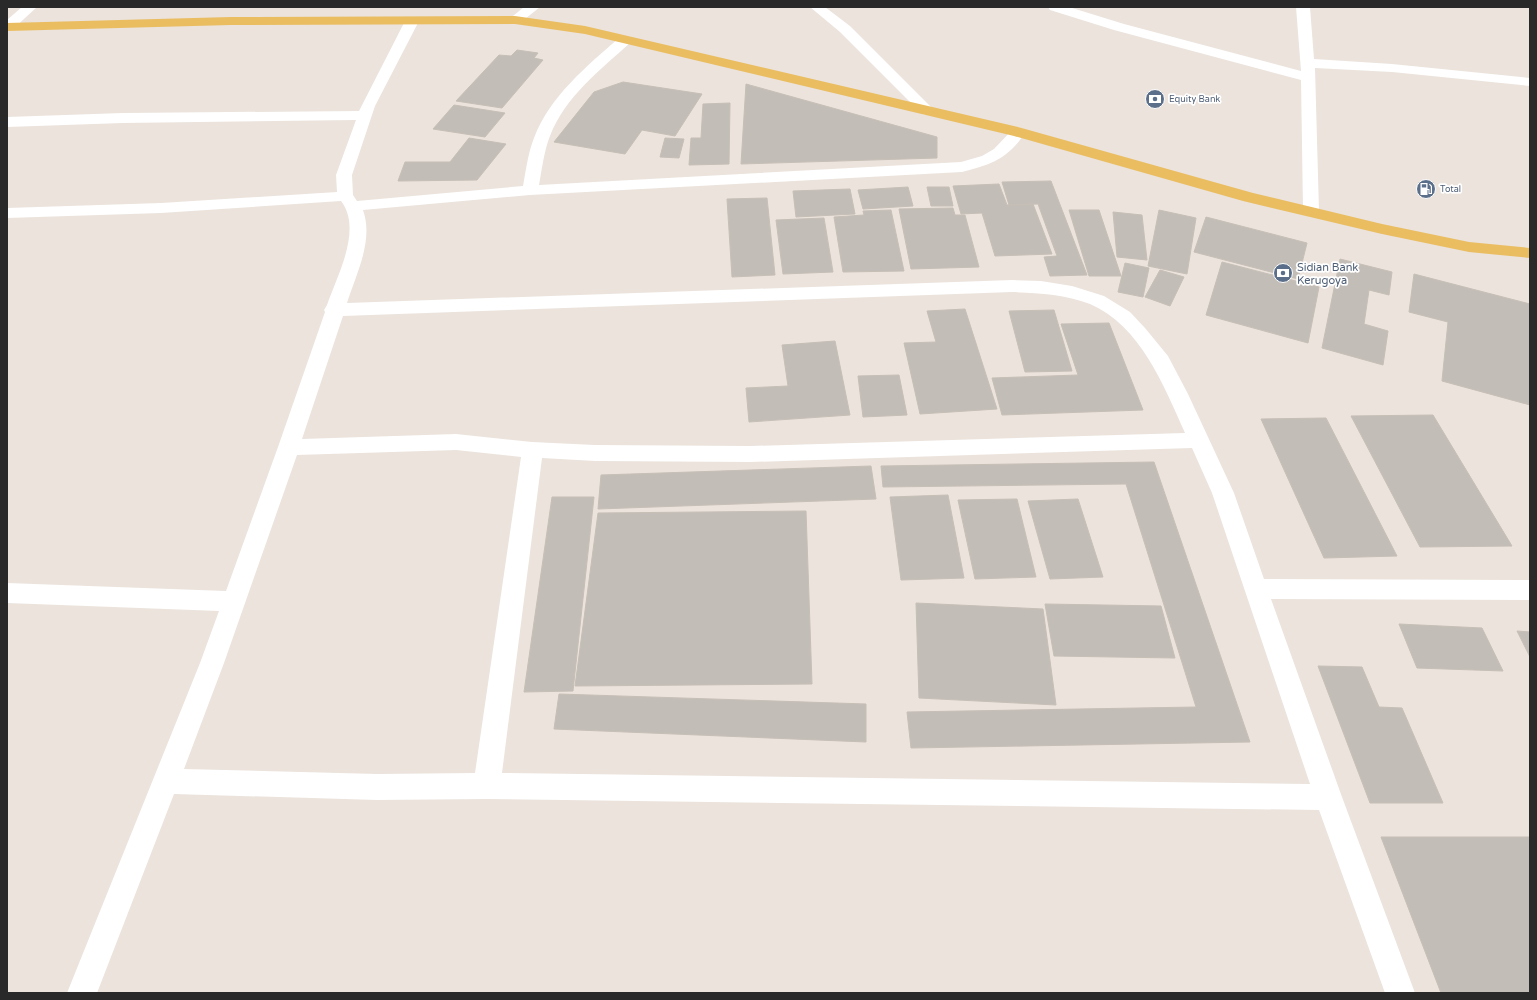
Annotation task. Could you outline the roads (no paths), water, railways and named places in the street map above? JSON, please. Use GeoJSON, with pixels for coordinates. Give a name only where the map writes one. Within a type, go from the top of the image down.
{"type":"FeatureCollection","features":[{"type":"Feature","properties":{"kind":"main road"},"geometry":{"type":"LineString","coordinates":[[7,27],[231,21],[515,20],[586,30],[927,112],[1018,132],[1149,170],[1382,229],[1469,247],[1530,253]]}},
{"type":"Feature","properties":{"kind":"street"},"geometry":{"type":"LineString","coordinates":[[7,27],[30,7]]}},
{"type":"Feature","properties":{"kind":"street"},"geometry":{"type":"LineString","coordinates":[[515,20],[533,7]]}},
{"type":"Feature","properties":{"kind":"street"},"geometry":{"type":"LineString","coordinates":[[817,7],[845,29],[927,112]]}},
{"type":"Feature","properties":{"kind":"street"},"geometry":{"type":"LineString","coordinates":[[1056,7],[1119,27],[1308,70],[1392,68],[1530,82]]}},
{"type":"Feature","properties":{"kind":"street"},"geometry":{"type":"LineString","coordinates":[[1303,7],[1308,70],[1311,211]]}},
{"type":"Feature","properties":{"kind":"street"},"geometry":{"type":"LineString","coordinates":[[82,993],[212,663],[289,447],[358,242],[357,217],[349,201],[344,175],[365,115],[412,20]]}},
{"type":"Feature","properties":{"kind":"street"},"geometry":{"type":"LineString","coordinates":[[530,190],[541,137],[559,105],[584,77],[625,40]]}},
{"type":"Feature","properties":{"kind":"street"},"geometry":{"type":"LineString","coordinates":[[7,122],[123,118],[365,115]]}},
{"type":"Feature","properties":{"kind":"street"},"geometry":{"type":"LineString","coordinates":[[7,213],[349,201],[962,167],[995,157],[1008,147],[1018,132]]}},
{"type":"Feature","properties":{"kind":"street"},"geometry":{"type":"LineString","coordinates":[[334,310],[1004,286],[1041,287],[1078,294],[1097,300],[1123,316],[1161,361],[1178,394],[1223,494],[1328,797],[1400,993]]}},
{"type":"Feature","properties":{"kind":"street"},"geometry":{"type":"LineString","coordinates":[[289,447],[456,442],[532,450],[595,453],[751,454],[1198,440]]}},
{"type":"Feature","properties":{"kind":"street"},"geometry":{"type":"LineString","coordinates":[[487,786],[532,450]]}},
{"type":"Feature","properties":{"kind":"street"},"geometry":{"type":"LineString","coordinates":[[1256,589],[1530,590]]}},
{"type":"Feature","properties":{"kind":"street"},"geometry":{"type":"LineString","coordinates":[[7,593],[233,601]]}},
{"type":"Feature","properties":{"kind":"street"},"geometry":{"type":"LineString","coordinates":[[165,781],[377,787],[487,786],[1328,797]]}},
{"type":"Feature","properties":{"kind":"place","name":"Equity Bank"},"geometry":{"type":"Point","coordinates":[1155,99]}},
{"type":"Feature","properties":{"kind":"place","name":"Total"},"geometry":{"type":"Point","coordinates":[1426,189]}},
{"type":"Feature","properties":{"kind":"place","name":"Sidian Bank Kerugoya"},"geometry":{"type":"Point","coordinates":[1283,273]}}]}
